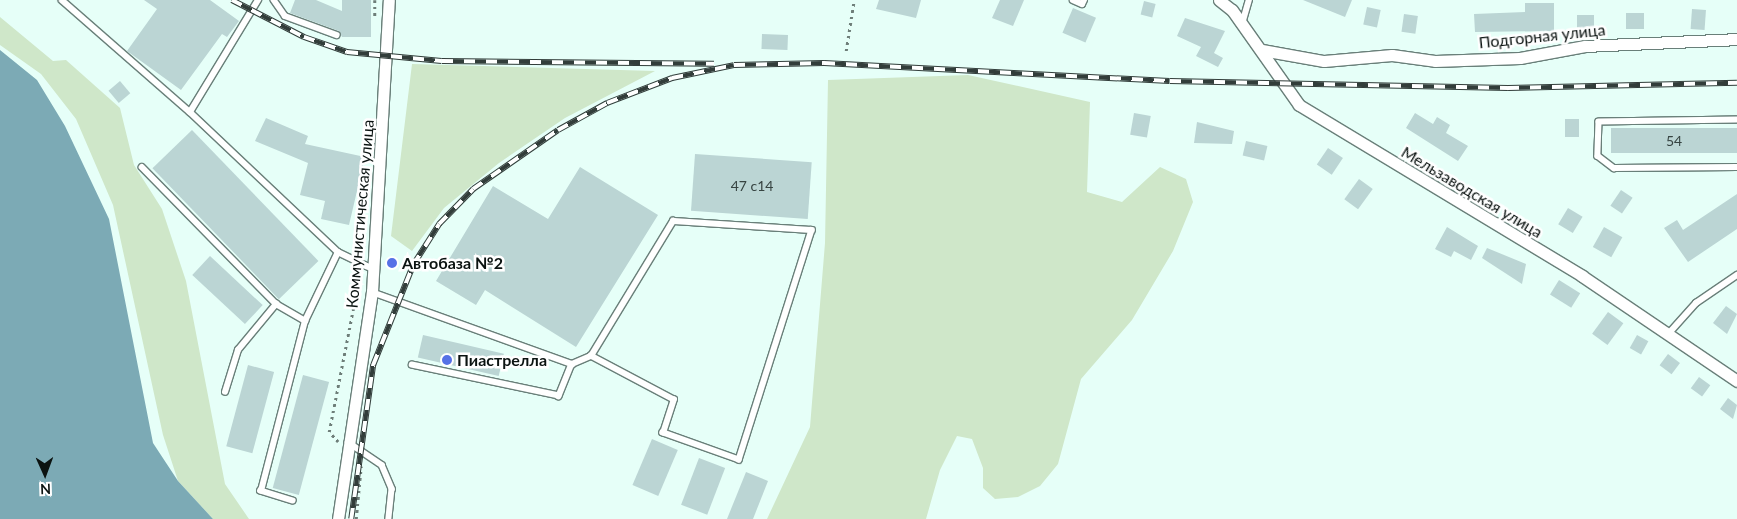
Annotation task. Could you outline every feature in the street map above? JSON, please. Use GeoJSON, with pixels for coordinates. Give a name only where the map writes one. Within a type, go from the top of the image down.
{"type":"FeatureCollection","features":[{"type":"Feature","properties":{"kind":"street","name":"Коммунистическая улица"},"geometry":{"type":"LineString","coordinates":[[338,519],[346,445],[372,292],[389,0]]}},
{"type":"Feature","properties":{"kind":"street","name":"Мельзаводская улица"},"geometry":{"type":"LineString","coordinates":[[1219,0],[1242,24],[1262,50],[1299,105],[1670,332],[1737,381]]}},
{"type":"Feature","properties":{"kind":"street","name":"Подгорная улица"},"geometry":{"type":"LineString","coordinates":[[1262,50],[1324,61],[1392,54],[1435,61],[1520,58],[1585,46],[1737,40]]}},
{"type":"Feature","properties":{"kind":"lane"},"geometry":{"type":"LineString","coordinates":[[62,0],[190,112],[338,252],[373,269]]}},
{"type":"Feature","properties":{"kind":"lane"},"geometry":{"type":"LineString","coordinates":[[190,112],[258,0]]}},
{"type":"Feature","properties":{"kind":"lane"},"geometry":{"type":"LineString","coordinates":[[274,0],[285,16],[337,35]]}},
{"type":"Feature","properties":{"kind":"lane"},"geometry":{"type":"LineString","coordinates":[[1073,0],[1082,4],[1084,0]]}},
{"type":"Feature","properties":{"kind":"lane"},"geometry":{"type":"LineString","coordinates":[[1242,24],[1250,0]]}},
{"type":"Feature","properties":{"kind":"lane"},"geometry":{"type":"LineString","coordinates":[[1737,120],[1599,122],[1598,156],[1614,168],[1737,167]]}},
{"type":"Feature","properties":{"kind":"lane"},"geometry":{"type":"LineString","coordinates":[[142,167],[276,304],[305,321]]}},
{"type":"Feature","properties":{"kind":"lane"},"geometry":{"type":"LineString","coordinates":[[372,292],[572,364],[591,356],[673,221],[812,230],[740,460],[663,433],[674,400],[591,356]]}},
{"type":"Feature","properties":{"kind":"lane"},"geometry":{"type":"LineString","coordinates":[[293,501],[262,491],[305,321],[338,252]]}},
{"type":"Feature","properties":{"kind":"lane"},"geometry":{"type":"LineString","coordinates":[[1670,332],[1696,303],[1737,275]]}},
{"type":"Feature","properties":{"kind":"lane"},"geometry":{"type":"LineString","coordinates":[[225,392],[238,350],[276,304]]}},
{"type":"Feature","properties":{"kind":"lane"},"geometry":{"type":"LineString","coordinates":[[412,365],[559,396],[572,364]]}},
{"type":"Feature","properties":{"kind":"lane"},"geometry":{"type":"LineString","coordinates":[[346,445],[382,465],[392,488],[389,519]]}},
{"type":"Feature","properties":{"kind":"path"},"geometry":{"type":"LineString","coordinates":[[846,51],[854,0]]}},
{"type":"Feature","properties":{"kind":"path"},"geometry":{"type":"LineString","coordinates":[[355,299],[329,432],[346,445],[361,466],[356,519]]}},
{"type":"Feature","properties":{"kind":"green space"},"geometry":{"type":"Polygon","coordinates":[[[0,17],[53,61],[66,60],[120,108],[134,165],[162,209],[186,281],[225,484],[249,519],[213,519],[178,481],[163,435],[113,205],[76,119],[41,74],[0,45],[0,17]]]}},
{"type":"Feature","properties":{"kind":"green space"},"geometry":{"type":"Polygon","coordinates":[[[412,64],[655,71],[565,118],[499,163],[444,208],[412,251],[391,236],[412,64]]]}},
{"type":"Feature","properties":{"kind":"green space"},"geometry":{"type":"Polygon","coordinates":[[[968,75],[1090,102],[1087,192],[1122,202],[1160,167],[1186,179],[1193,202],[1173,251],[1132,320],[1081,379],[1058,464],[1040,486],[1018,497],[995,499],[983,488],[983,468],[972,439],[957,436],[940,470],[926,519],[767,519],[810,427],[825,243],[828,80],[968,75]]]}},
{"type":"Feature","properties":{"kind":"water"},"geometry":{"type":"Polygon","coordinates":[[[0,50],[37,80],[65,126],[109,219],[153,443],[178,481],[213,519],[0,519],[0,50]]]}},
{"type":"Feature","properties":{"kind":"building"},"geometry":{"type":"Polygon","coordinates":[[[144,0],[210,0],[239,21],[227,37],[222,34],[181,90],[127,51],[157,9],[144,0]]]}},
{"type":"Feature","properties":{"kind":"building"},"geometry":{"type":"Polygon","coordinates":[[[295,0],[316,0],[342,11],[342,0],[371,0],[371,37],[342,37],[339,31],[290,13],[295,0]]]}},
{"type":"Feature","properties":{"kind":"building"},"geometry":{"type":"Polygon","coordinates":[[[879,0],[921,0],[916,18],[876,9],[879,0]]]}},
{"type":"Feature","properties":{"kind":"building"},"geometry":{"type":"Polygon","coordinates":[[[1000,0],[1024,0],[1013,26],[992,18],[1000,0]]]}},
{"type":"Feature","properties":{"kind":"building"},"geometry":{"type":"Polygon","coordinates":[[[1303,0],[1352,0],[1345,17],[1303,0]]]}},
{"type":"Feature","properties":{"kind":"building"},"geometry":{"type":"Polygon","coordinates":[[[1144,1],[1156,4],[1152,17],[1141,15],[1144,1]]]}},
{"type":"Feature","properties":{"kind":"building"},"geometry":{"type":"Polygon","coordinates":[[[1525,3],[1554,3],[1554,31],[1475,32],[1474,14],[1525,12],[1525,3]]]}},
{"type":"Feature","properties":{"kind":"building"},"geometry":{"type":"Polygon","coordinates":[[[1367,7],[1381,10],[1377,28],[1363,25],[1367,7]]]}},
{"type":"Feature","properties":{"kind":"building"},"geometry":{"type":"Polygon","coordinates":[[[1073,8],[1096,18],[1085,43],[1062,33],[1073,8]]]}},
{"type":"Feature","properties":{"kind":"building"},"geometry":{"type":"Polygon","coordinates":[[[1692,9],[1706,10],[1705,30],[1691,29],[1692,9]]]}},
{"type":"Feature","properties":{"kind":"building"},"geometry":{"type":"Polygon","coordinates":[[[1626,13],[1644,13],[1644,29],[1626,29],[1626,13]]]}},
{"type":"Feature","properties":{"kind":"building"},"geometry":{"type":"Polygon","coordinates":[[[1404,14],[1418,16],[1415,34],[1401,32],[1404,14]]]}},
{"type":"Feature","properties":{"kind":"building"},"geometry":{"type":"Polygon","coordinates":[[[1577,15],[1594,15],[1594,30],[1577,30],[1577,15]]]}},
{"type":"Feature","properties":{"kind":"building"},"geometry":{"type":"Polygon","coordinates":[[[1185,18],[1225,31],[1214,53],[1223,58],[1218,67],[1196,56],[1201,47],[1177,36],[1185,18]]]}},
{"type":"Feature","properties":{"kind":"building"},"geometry":{"type":"Polygon","coordinates":[[[762,34],[788,35],[787,50],[761,49],[762,34]]]}},
{"type":"Feature","properties":{"kind":"building"},"geometry":{"type":"Polygon","coordinates":[[[120,81],[130,93],[119,103],[109,91],[120,81]]]}},
{"type":"Feature","properties":{"kind":"building"},"geometry":{"type":"Polygon","coordinates":[[[1134,113],[1151,116],[1147,138],[1130,135],[1134,113]]]}},
{"type":"Feature","properties":{"kind":"building"},"geometry":{"type":"Polygon","coordinates":[[[1415,113],[1433,124],[1437,117],[1450,125],[1446,133],[1468,146],[1458,161],[1406,128],[1415,113]]]}},
{"type":"Feature","properties":{"kind":"building"},"geometry":{"type":"Polygon","coordinates":[[[266,118],[308,136],[305,144],[365,157],[349,225],[321,219],[325,201],[300,195],[308,163],[255,141],[266,118]]]}},
{"type":"Feature","properties":{"kind":"building"},"geometry":{"type":"Polygon","coordinates":[[[1565,119],[1579,119],[1579,137],[1565,137],[1565,119]]]}},
{"type":"Feature","properties":{"kind":"building"},"geometry":{"type":"Polygon","coordinates":[[[1197,122],[1234,131],[1232,144],[1194,143],[1197,122]]]}},
{"type":"Feature","properties":{"kind":"building"},"geometry":{"type":"Polygon","coordinates":[[[1611,128],[1737,128],[1737,153],[1611,153],[1611,128]]]}},
{"type":"Feature","properties":{"kind":"building"},"geometry":{"type":"Polygon","coordinates":[[[192,130],[318,261],[279,299],[152,168],[192,130]]]}},
{"type":"Feature","properties":{"kind":"building"},"geometry":{"type":"Polygon","coordinates":[[[1246,141],[1267,146],[1264,161],[1243,156],[1246,141]]]}},
{"type":"Feature","properties":{"kind":"building"},"geometry":{"type":"Polygon","coordinates":[[[1328,148],[1343,158],[1332,175],[1317,165],[1328,148]]]}},
{"type":"Feature","properties":{"kind":"building"},"geometry":{"type":"Polygon","coordinates":[[[695,154],[812,162],[808,219],[691,211],[695,154]]]}},
{"type":"Feature","properties":{"kind":"building"},"geometry":{"type":"Polygon","coordinates":[[[580,167],[658,215],[576,347],[485,290],[476,305],[436,281],[493,186],[548,219],[580,167]]]}},
{"type":"Feature","properties":{"kind":"building"},"geometry":{"type":"Polygon","coordinates":[[[1359,179],[1373,189],[1358,209],[1344,199],[1359,179]]]}},
{"type":"Feature","properties":{"kind":"building"},"geometry":{"type":"Polygon","coordinates":[[[1621,190],[1633,198],[1622,214],[1610,206],[1621,190]]]}},
{"type":"Feature","properties":{"kind":"building"},"geometry":{"type":"Polygon","coordinates":[[[1737,194],[1737,229],[1688,262],[1664,228],[1677,220],[1683,230],[1737,194]]]}},
{"type":"Feature","properties":{"kind":"building"},"geometry":{"type":"Polygon","coordinates":[[[1568,208],[1583,217],[1573,233],[1558,224],[1568,208]]]}},
{"type":"Feature","properties":{"kind":"building"},"geometry":{"type":"Polygon","coordinates":[[[1447,227],[1478,246],[1471,260],[1454,251],[1451,257],[1435,249],[1447,227]]]}},
{"type":"Feature","properties":{"kind":"building"},"geometry":{"type":"Polygon","coordinates":[[[1604,227],[1622,237],[1611,257],[1593,247],[1604,227]]]}},
{"type":"Feature","properties":{"kind":"building"},"geometry":{"type":"Polygon","coordinates":[[[1487,248],[1526,264],[1522,284],[1482,258],[1487,248]]]}},
{"type":"Feature","properties":{"kind":"building"},"geometry":{"type":"Polygon","coordinates":[[[210,256],[263,305],[245,324],[192,275],[210,256]]]}},
{"type":"Feature","properties":{"kind":"building"},"geometry":{"type":"Polygon","coordinates":[[[1559,280],[1580,293],[1571,308],[1550,294],[1559,280]]]}},
{"type":"Feature","properties":{"kind":"building"},"geometry":{"type":"Polygon","coordinates":[[[1726,306],[1737,314],[1727,334],[1713,323],[1726,306]]]}},
{"type":"Feature","properties":{"kind":"building"},"geometry":{"type":"Polygon","coordinates":[[[1608,312],[1623,323],[1608,345],[1592,334],[1608,312]]]}},
{"type":"Feature","properties":{"kind":"building"},"geometry":{"type":"Polygon","coordinates":[[[423,335],[504,354],[499,376],[418,357],[423,335]]]}},
{"type":"Feature","properties":{"kind":"building"},"geometry":{"type":"Polygon","coordinates":[[[1637,335],[1648,341],[1641,354],[1630,348],[1637,335]]]}},
{"type":"Feature","properties":{"kind":"building"},"geometry":{"type":"Polygon","coordinates":[[[1668,354],[1680,363],[1672,374],[1660,365],[1668,354]]]}},
{"type":"Feature","properties":{"kind":"building"},"geometry":{"type":"Polygon","coordinates":[[[248,365],[274,372],[252,453],[226,446],[248,365]]]}},
{"type":"Feature","properties":{"kind":"building"},"geometry":{"type":"Polygon","coordinates":[[[303,375],[329,382],[299,495],[273,488],[303,375]]]}},
{"type":"Feature","properties":{"kind":"building"},"geometry":{"type":"Polygon","coordinates":[[[1699,377],[1710,385],[1702,397],[1691,388],[1699,377]]]}},
{"type":"Feature","properties":{"kind":"building"},"geometry":{"type":"Polygon","coordinates":[[[1728,398],[1737,405],[1733,419],[1720,409],[1728,398]]]}},
{"type":"Feature","properties":{"kind":"building"},"geometry":{"type":"Polygon","coordinates":[[[652,439],[678,450],[658,496],[632,485],[652,439]]]}},
{"type":"Feature","properties":{"kind":"building"},"geometry":{"type":"Polygon","coordinates":[[[699,458],[725,468],[707,515],[681,505],[699,458]]]}},
{"type":"Feature","properties":{"kind":"building"},"geometry":{"type":"Polygon","coordinates":[[[746,472],[768,481],[753,519],[727,519],[746,472]]]}},
{"type":"Feature","properties":{"kind":"railway"},"geometry":{"type":"LineString","coordinates":[[232,0],[304,37],[347,52],[442,61],[714,64]]}},
{"type":"Feature","properties":{"kind":"railway"},"geometry":{"type":"LineString","coordinates":[[351,519],[373,365],[413,265],[439,224],[473,189],[558,130],[607,103],[672,78],[734,65],[824,63],[1170,81],[1508,88],[1737,83]]}},
{"type":"Feature","properties":{"kind":"place","name":"Автобаза №2"},"geometry":{"type":"Point","coordinates":[392,263]}},
{"type":"Feature","properties":{"kind":"place","name":"Пиастрелла"},"geometry":{"type":"Point","coordinates":[447,360]}}]}
